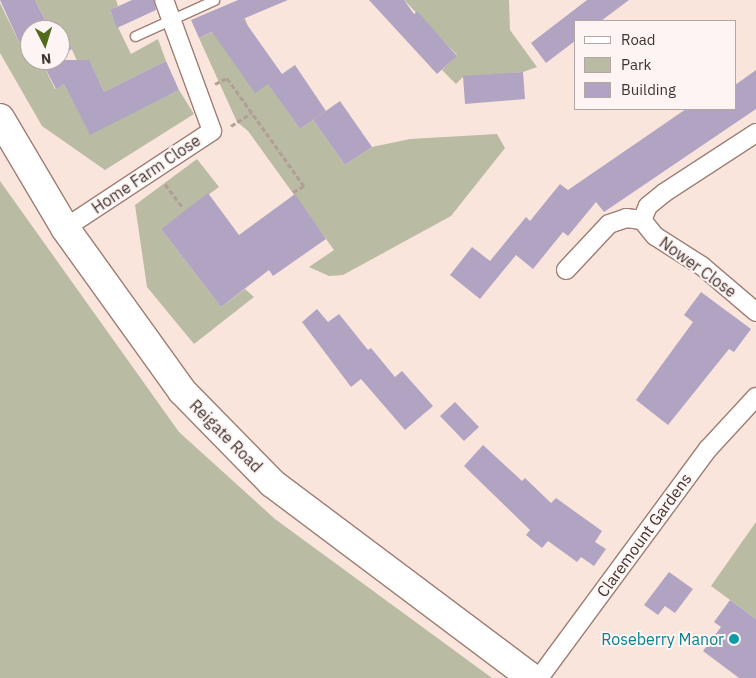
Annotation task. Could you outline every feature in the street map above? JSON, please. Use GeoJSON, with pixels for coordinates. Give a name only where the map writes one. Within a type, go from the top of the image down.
{"type":"FeatureCollection","features":[{"type":"Feature","properties":{"kind":"highway","name":"Reigate Road"},"geometry":{"type":"LineString","coordinates":[[0,118],[65,228],[182,391],[272,483],[532,678]]}},
{"type":"Feature","properties":{"kind":"street","name":"Home Farm Close"},"geometry":{"type":"LineString","coordinates":[[65,228],[212,131],[164,0]]}},
{"type":"Feature","properties":{"kind":"street"},"geometry":{"type":"LineString","coordinates":[[566,270],[608,224],[626,218],[642,220],[648,206],[664,193],[756,133]]}},
{"type":"Feature","properties":{"kind":"street","name":"Nower Close"},"geometry":{"type":"LineString","coordinates":[[642,220],[655,236],[702,266],[756,312]]}},
{"type":"Feature","properties":{"kind":"street","name":"Claremount Gardens"},"geometry":{"type":"LineString","coordinates":[[539,678],[708,449],[756,397]]}},
{"type":"Feature","properties":{"kind":"lane"},"geometry":{"type":"LineString","coordinates":[[135,36],[214,0]]}},
{"type":"Feature","properties":{"kind":"path"},"geometry":{"type":"LineString","coordinates":[[198,91],[227,78],[304,186],[294,192]]}},
{"type":"Feature","properties":{"kind":"path"},"geometry":{"type":"LineString","coordinates":[[237,122],[251,113]]}},
{"type":"Feature","properties":{"kind":"path"},"geometry":{"type":"LineString","coordinates":[[164,182],[183,208]]}},
{"type":"Feature","properties":{"kind":"green space"},"geometry":{"type":"Polygon","coordinates":[[[35,0],[116,0],[118,6],[110,11],[131,54],[158,39],[166,61],[104,92],[92,67],[82,72],[70,45],[70,20],[45,20],[35,0]]]}},
{"type":"Feature","properties":{"kind":"green space"},"geometry":{"type":"Polygon","coordinates":[[[404,0],[509,0],[510,30],[537,67],[523,72],[463,77],[456,84],[442,70],[457,55],[404,0]]]}},
{"type":"Feature","properties":{"kind":"green space"},"geometry":{"type":"Polygon","coordinates":[[[0,3],[20,44],[20,70],[46,70],[55,89],[64,84],[90,134],[179,90],[194,114],[105,170],[42,126],[0,53],[0,3]]]}},
{"type":"Feature","properties":{"kind":"green space"},"geometry":{"type":"Polygon","coordinates":[[[245,18],[268,83],[300,129],[313,120],[345,165],[372,147],[410,139],[497,134],[505,148],[451,216],[343,275],[329,276],[309,267],[334,250],[248,131],[237,122],[199,38],[245,18]]]}},
{"type":"Feature","properties":{"kind":"green space"},"geometry":{"type":"Polygon","coordinates":[[[197,159],[219,187],[161,229],[221,307],[245,289],[254,297],[194,344],[147,287],[135,205],[197,159]]]}},
{"type":"Feature","properties":{"kind":"green space"},"geometry":{"type":"Polygon","coordinates":[[[0,181],[179,432],[275,519],[492,678],[0,678],[0,181]]]}},
{"type":"Feature","properties":{"kind":"green space"},"geometry":{"type":"Polygon","coordinates":[[[756,522],[756,619],[711,586],[756,522]]]}},
{"type":"Feature","properties":{"kind":"building"},"geometry":{"type":"Polygon","coordinates":[[[0,0],[35,0],[45,20],[20,20],[20,44],[0,0]]]}},
{"type":"Feature","properties":{"kind":"building"},"geometry":{"type":"Polygon","coordinates":[[[132,0],[154,0],[156,10],[117,28],[110,10],[132,0]]]}},
{"type":"Feature","properties":{"kind":"building"},"geometry":{"type":"Polygon","coordinates":[[[238,0],[288,0],[243,19],[282,74],[295,65],[326,111],[300,129],[268,84],[255,93],[212,32],[199,38],[191,20],[238,0]]]}},
{"type":"Feature","properties":{"kind":"building"},"geometry":{"type":"Polygon","coordinates":[[[369,0],[404,0],[414,14],[417,11],[457,56],[437,74],[369,0]]]}},
{"type":"Feature","properties":{"kind":"building"},"geometry":{"type":"Polygon","coordinates":[[[587,0],[629,0],[602,20],[574,20],[574,42],[546,63],[531,43],[587,0]]]}},
{"type":"Feature","properties":{"kind":"building"},"geometry":{"type":"Polygon","coordinates":[[[70,60],[89,60],[104,92],[166,61],[179,90],[90,135],[64,84],[56,89],[46,70],[70,70],[70,60]]]}},
{"type":"Feature","properties":{"kind":"building"},"geometry":{"type":"Polygon","coordinates":[[[756,70],[756,109],[604,212],[596,202],[568,236],[563,232],[533,269],[516,255],[480,299],[450,275],[472,247],[490,261],[526,217],[530,221],[560,184],[568,190],[685,110],[736,110],[736,84],[756,70]]]}},
{"type":"Feature","properties":{"kind":"building"},"geometry":{"type":"Polygon","coordinates":[[[523,72],[525,99],[465,104],[463,76],[523,72]]]}},
{"type":"Feature","properties":{"kind":"building"},"geometry":{"type":"Polygon","coordinates":[[[340,101],[372,147],[345,165],[313,120],[340,101]]]}},
{"type":"Feature","properties":{"kind":"building"},"geometry":{"type":"Polygon","coordinates":[[[208,193],[239,235],[295,194],[326,239],[273,276],[269,270],[221,307],[161,229],[208,193]]]}},
{"type":"Feature","properties":{"kind":"building"},"geometry":{"type":"Polygon","coordinates":[[[701,292],[751,329],[734,352],[729,349],[668,425],[636,400],[693,322],[684,315],[701,292]]]}},
{"type":"Feature","properties":{"kind":"building"},"geometry":{"type":"Polygon","coordinates":[[[317,309],[328,322],[339,314],[368,350],[371,348],[395,377],[402,371],[433,406],[405,430],[361,379],[351,387],[302,322],[317,309]]]}},
{"type":"Feature","properties":{"kind":"building"},"geometry":{"type":"Polygon","coordinates":[[[455,402],[479,427],[464,441],[440,416],[455,402]]]}},
{"type":"Feature","properties":{"kind":"building"},"geometry":{"type":"Polygon","coordinates":[[[483,445],[522,481],[525,478],[551,503],[556,498],[602,531],[595,542],[606,549],[594,566],[581,557],[577,562],[548,541],[542,548],[526,535],[530,530],[464,466],[483,445]]]}},
{"type":"Feature","properties":{"kind":"building"},"geometry":{"type":"Polygon","coordinates":[[[669,572],[693,589],[675,613],[665,606],[658,615],[644,605],[669,572]]]}},
{"type":"Feature","properties":{"kind":"building","name":"Roseberry Manor"},"geometry":{"type":"Polygon","coordinates":[[[730,600],[756,619],[756,678],[739,678],[703,651],[721,627],[714,622],[730,600]]]}},
{"type":"Feature","properties":{"kind":"place","name":"Roseberry Manor"},"geometry":{"type":"Point","coordinates":[734,639]}}]}
